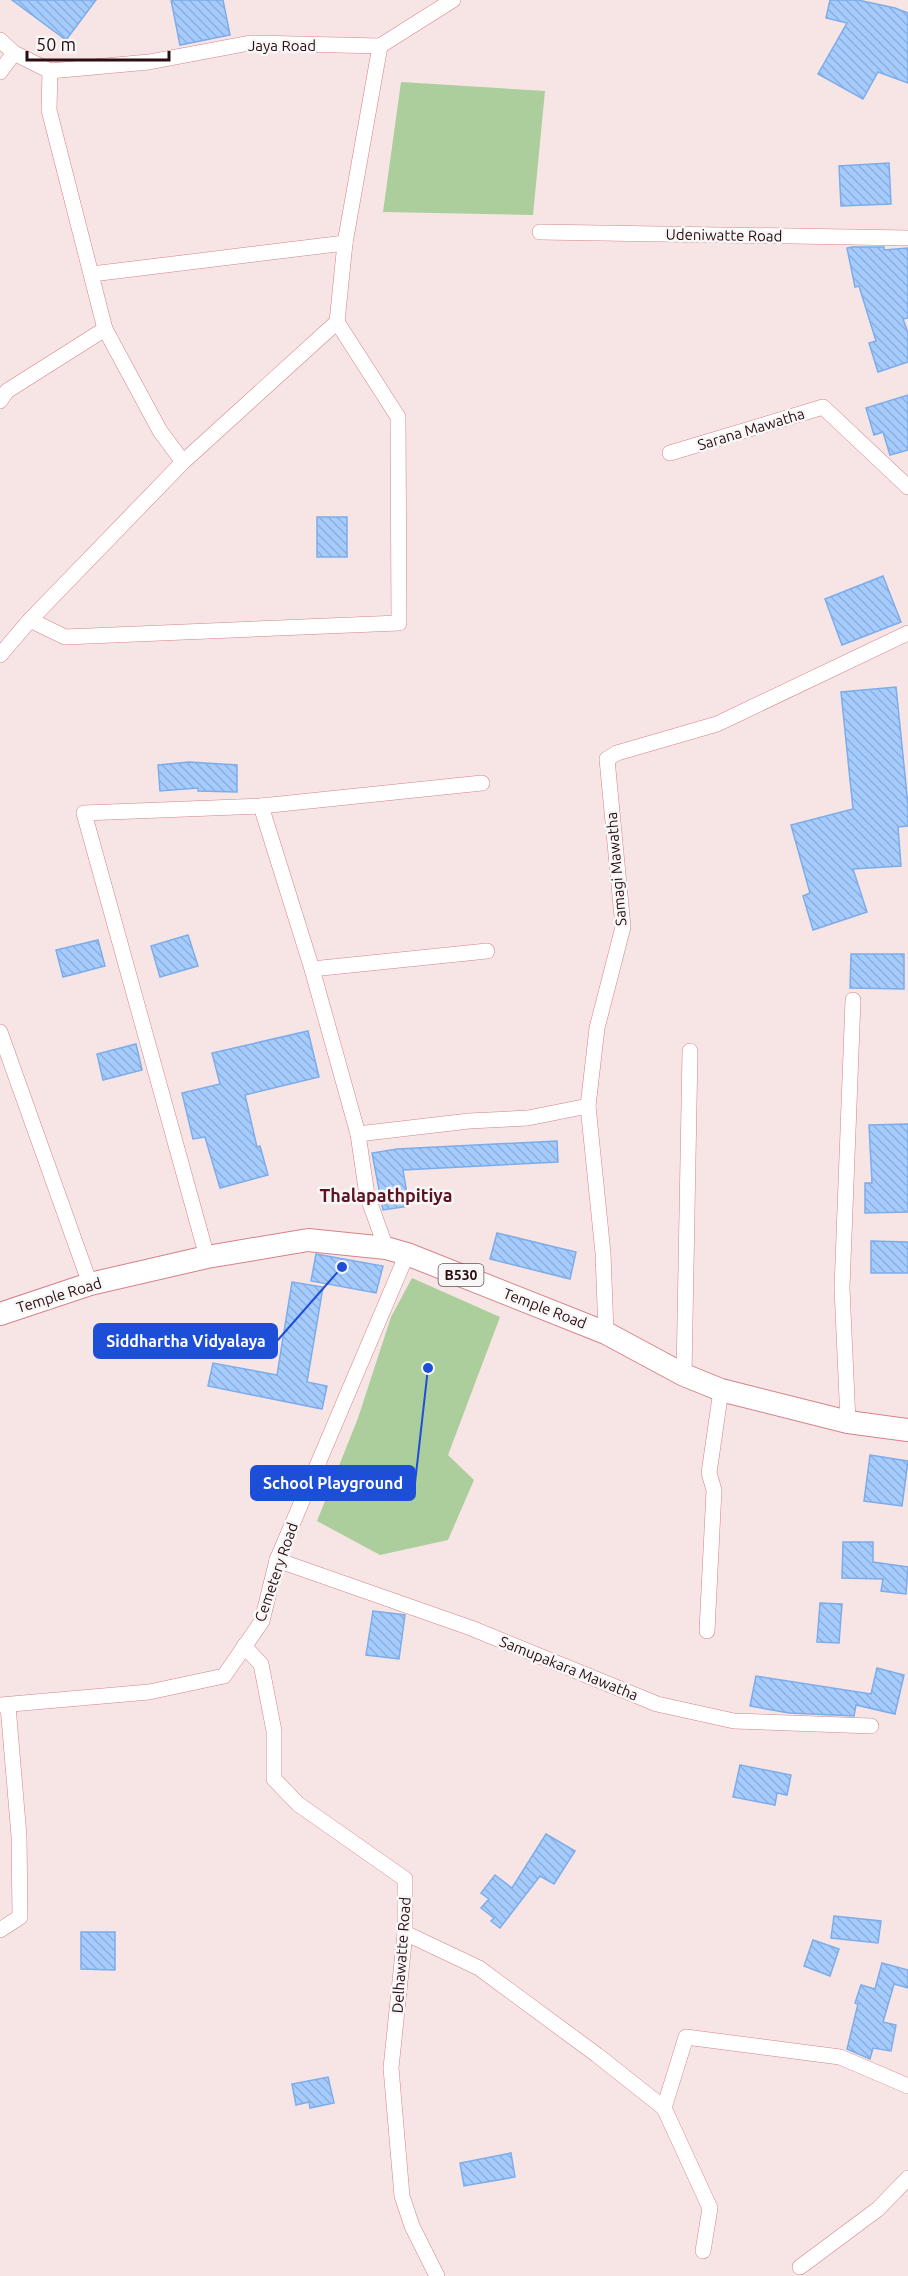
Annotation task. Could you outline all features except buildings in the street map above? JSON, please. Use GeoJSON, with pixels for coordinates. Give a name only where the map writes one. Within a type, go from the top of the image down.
{"type":"FeatureCollection","features":[{"type":"Feature","properties":{"kind":"main road","name":"Temple Road"},"geometry":{"type":"LineString","coordinates":[[0,1314],[90,1284],[207,1257],[308,1240],[397,1251],[606,1332],[684,1376],[721,1390],[848,1422],[908,1430]]}},
{"type":"Feature","properties":{"kind":"street"},"geometry":{"type":"LineString","coordinates":[[30,620],[66,637],[399,623],[398,417],[336,322],[345,243],[380,46],[453,0]]}},
{"type":"Feature","properties":{"kind":"street"},"geometry":{"type":"LineString","coordinates":[[0,40],[14,53],[50,71],[50,110],[105,329],[160,431],[183,462]]}},
{"type":"Feature","properties":{"kind":"street","name":"Jaya Road"},"geometry":{"type":"LineString","coordinates":[[50,71],[149,62],[250,43],[380,46]]}},
{"type":"Feature","properties":{"kind":"street"},"geometry":{"type":"LineString","coordinates":[[0,72],[14,53]]}},
{"type":"Feature","properties":{"kind":"street","name":"Udeniwatte Road"},"geometry":{"type":"LineString","coordinates":[[540,232],[908,238]]}},
{"type":"Feature","properties":{"kind":"street"},"geometry":{"type":"LineString","coordinates":[[92,274],[345,243]]}},
{"type":"Feature","properties":{"kind":"street"},"geometry":{"type":"LineString","coordinates":[[0,655],[30,620],[183,462],[336,322]]}},
{"type":"Feature","properties":{"kind":"street"},"geometry":{"type":"LineString","coordinates":[[0,400],[7,391],[105,329]]}},
{"type":"Feature","properties":{"kind":"street","name":"Sarana Mawatha"},"geometry":{"type":"LineString","coordinates":[[670,453],[823,407],[908,487]]}},
{"type":"Feature","properties":{"kind":"street","name":"Samagi Mawatha"},"geometry":{"type":"LineString","coordinates":[[588,1106],[597,1028],[623,927],[607,759],[616,753],[717,724],[908,633]]}},
{"type":"Feature","properties":{"kind":"street"},"geometry":{"type":"LineString","coordinates":[[207,1257],[84,813],[261,806],[482,783]]}},
{"type":"Feature","properties":{"kind":"street"},"geometry":{"type":"LineString","coordinates":[[261,806],[312,969],[358,1134],[367,1195],[397,1251]]}},
{"type":"Feature","properties":{"kind":"street"},"geometry":{"type":"LineString","coordinates":[[312,969],[487,951]]}},
{"type":"Feature","properties":{"kind":"street"},"geometry":{"type":"LineString","coordinates":[[848,1422],[842,1288],[853,1000]]}},
{"type":"Feature","properties":{"kind":"street"},"geometry":{"type":"LineString","coordinates":[[0,1032],[90,1284]]}},
{"type":"Feature","properties":{"kind":"street"},"geometry":{"type":"LineString","coordinates":[[684,1376],[690,1051]]}},
{"type":"Feature","properties":{"kind":"street"},"geometry":{"type":"LineString","coordinates":[[358,1134],[469,1120],[528,1118],[588,1106],[603,1253],[606,1332]]}},
{"type":"Feature","properties":{"kind":"street","name":"Cemetery Road"},"geometry":{"type":"LineString","coordinates":[[4,1706],[149,1692],[224,1676],[262,1621],[277,1560],[397,1251]]}},
{"type":"Feature","properties":{"kind":"street"},"geometry":{"type":"LineString","coordinates":[[707,1630],[714,1490],[709,1473],[721,1390]]}},
{"type":"Feature","properties":{"kind":"street","name":"Samupakara Mawatha"},"geometry":{"type":"LineString","coordinates":[[277,1560],[471,1628],[657,1704],[734,1721],[871,1726]]}},
{"type":"Feature","properties":{"kind":"street","name":"Delhawatte Road"},"geometry":{"type":"LineString","coordinates":[[244,1646],[261,1664],[274,1731],[274,1779],[298,1804],[405,1879],[405,1933],[391,2068],[402,2196],[412,2226],[437,2276]]}},
{"type":"Feature","properties":{"kind":"street"},"geometry":{"type":"LineString","coordinates":[[0,1930],[20,1917],[19,1836],[4,1706]]}},
{"type":"Feature","properties":{"kind":"street"},"geometry":{"type":"LineString","coordinates":[[405,1933],[479,1968],[597,2055],[664,2108],[710,2208],[703,2251]]}},
{"type":"Feature","properties":{"kind":"street"},"geometry":{"type":"LineString","coordinates":[[664,2108],[686,2037],[840,2057],[908,2086]]}},
{"type":"Feature","properties":{"kind":"street"},"geometry":{"type":"LineString","coordinates":[[800,2267],[878,2209],[908,2178]]}},
{"type":"Feature","properties":{"kind":"green space"},"geometry":{"type":"Polygon","coordinates":[[[401,82],[545,91],[533,215],[383,212],[401,82]]]}},
{"type":"Feature","properties":{"kind":"green space"},"geometry":{"type":"Polygon","coordinates":[[[412,1278],[500,1317],[448,1455],[474,1480],[448,1540],[380,1555],[317,1521],[358,1418],[391,1317],[412,1278]]]}},
{"type":"Feature","properties":{"kind":"place","name":"Siddhartha Vidyalaya"},"geometry":{"type":"Point","coordinates":[342,1267]}},
{"type":"Feature","properties":{"kind":"place","name":"School Playground"},"geometry":{"type":"Point","coordinates":[428,1368]}},
{"type":"Feature","properties":{"kind":"district","name":"Thalapathpitiya"},"geometry":{"type":"Point","coordinates":[386,1195]}}]}
